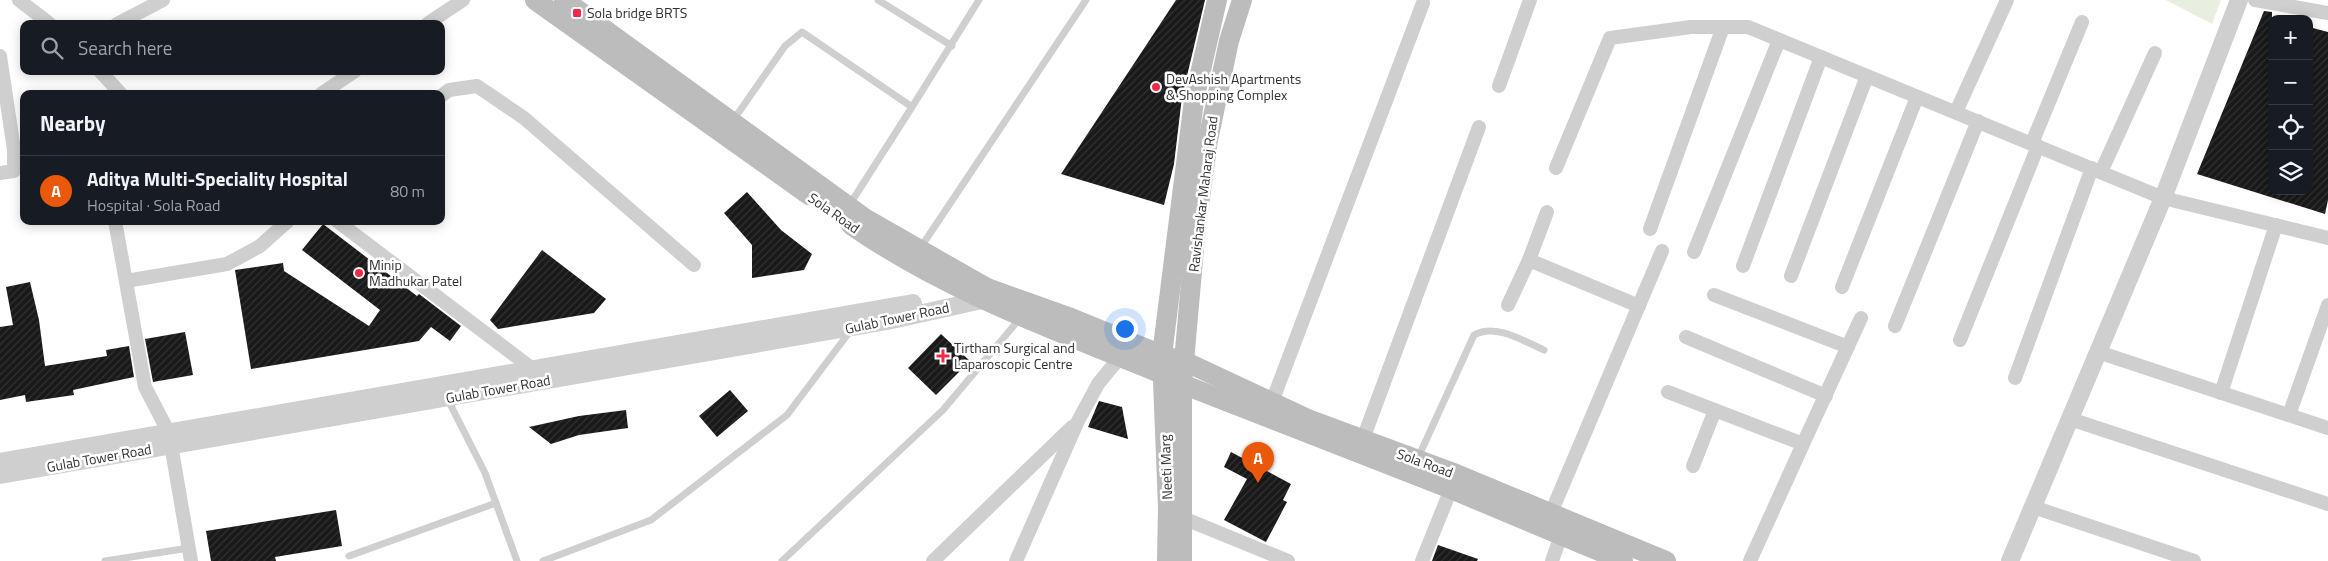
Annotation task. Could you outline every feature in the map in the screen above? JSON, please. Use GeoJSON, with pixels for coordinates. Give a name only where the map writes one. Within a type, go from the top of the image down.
{"type":"FeatureCollection","features":[{"type":"Feature","properties":{"kind":"main road","name":"Sola Road"},"geometry":{"type":"LineString","coordinates":[[564,0],[866,220],[919,249],[976,290],[1071,318],[1162,364],[1182,384],[1451,489],[1623,561]]}},
{"type":"Feature","properties":{"kind":"main road","name":"Ravishankar Maharaj Road"},"geometry":{"type":"LineString","coordinates":[[1162,364],[1194,100],[1217,0]]}},
{"type":"Feature","properties":{"kind":"main road","name":"Ravishankar Maharaj Road"},"geometry":{"type":"LineString","coordinates":[[1182,561],[1182,384],[1186,362],[1196,226],[1208,140],[1229,41],[1242,0]]}},
{"type":"Feature","properties":{"kind":"main road","name":"Sola Road"},"geometry":{"type":"LineString","coordinates":[[537,1],[866,235],[976,290],[1021,317],[1120,357],[1162,364],[1186,362],[1310,420],[1551,513],[1666,561]]}},
{"type":"Feature","properties":{"kind":"main road","name":"Neeti Marg"},"geometry":{"type":"LineString","coordinates":[[1162,364],[1168,508],[1167,561]]}},
{"type":"Feature","properties":{"kind":"street"},"geometry":{"type":"LineString","coordinates":[[19,0],[45,20]]}},
{"type":"Feature","properties":{"kind":"street"},"geometry":{"type":"LineString","coordinates":[[125,20],[163,0]]}},
{"type":"Feature","properties":{"kind":"street"},"geometry":{"type":"LineString","coordinates":[[433,20],[463,0]]}},
{"type":"Feature","properties":{"kind":"street"},"geometry":{"type":"LineString","coordinates":[[1499,86],[1530,0]]}},
{"type":"Feature","properties":{"kind":"street"},"geometry":{"type":"LineString","coordinates":[[1956,112],[2007,0]]}},
{"type":"Feature","properties":{"kind":"street"},"geometry":{"type":"LineString","coordinates":[[2010,561],[2163,198],[2239,0]]}},
{"type":"Feature","properties":{"kind":"street"},"geometry":{"type":"LineString","coordinates":[[2255,0],[2328,13]]}},
{"type":"Feature","properties":{"kind":"street"},"geometry":{"type":"LineString","coordinates":[[1272,402],[1423,3]]}},
{"type":"Feature","properties":{"kind":"street"},"geometry":{"type":"LineString","coordinates":[[1960,340],[2082,22]]}},
{"type":"Feature","properties":{"kind":"street"},"geometry":{"type":"LineString","coordinates":[[1556,168],[1610,38],[1691,27],[1748,28],[2163,198],[2328,238]]}},
{"type":"Feature","properties":{"kind":"street"},"geometry":{"type":"LineString","coordinates":[[1650,229],[1723,27]]}},
{"type":"Feature","properties":{"kind":"street"},"geometry":{"type":"LineString","coordinates":[[1694,252],[1779,40]]}},
{"type":"Feature","properties":{"kind":"street"},"geometry":{"type":"LineString","coordinates":[[2015,378],[2096,170],[2155,53]]}},
{"type":"Feature","properties":{"kind":"street"},"geometry":{"type":"LineString","coordinates":[[0,56],[19,149],[14,171],[0,174]]}},
{"type":"Feature","properties":{"kind":"street"},"geometry":{"type":"LineString","coordinates":[[1743,266],[1821,57]]}},
{"type":"Feature","properties":{"kind":"street"},"geometry":{"type":"LineString","coordinates":[[104,75],[117,90]]}},
{"type":"Feature","properties":{"kind":"street"},"geometry":{"type":"LineString","coordinates":[[327,90],[349,75]]}},
{"type":"Feature","properties":{"kind":"street"},"geometry":{"type":"LineString","coordinates":[[1791,276],[1867,76]]}},
{"type":"Feature","properties":{"kind":"street"},"geometry":{"type":"LineString","coordinates":[[445,93],[449,90],[477,86],[524,118],[694,265]]}},
{"type":"Feature","properties":{"kind":"street"},"geometry":{"type":"LineString","coordinates":[[1842,288],[1918,97]]}},
{"type":"Feature","properties":{"kind":"street"},"geometry":{"type":"LineString","coordinates":[[1895,326],[1978,121]]}},
{"type":"Feature","properties":{"kind":"street"},"geometry":{"type":"LineString","coordinates":[[1363,439],[1479,127]]}},
{"type":"Feature","properties":{"kind":"street"},"geometry":{"type":"LineString","coordinates":[[1508,305],[1529,260],[1547,212]]}},
{"type":"Feature","properties":{"kind":"street"},"geometry":{"type":"LineString","coordinates":[[116,225],[145,387],[170,439],[190,554]]}},
{"type":"Feature","properties":{"kind":"street"},"geometry":{"type":"LineString","coordinates":[[126,281],[227,264],[260,246],[284,225]]}},
{"type":"Feature","properties":{"kind":"street"},"geometry":{"type":"LineString","coordinates":[[342,225],[534,370]]}},
{"type":"Feature","properties":{"kind":"street"},"geometry":{"type":"LineString","coordinates":[[2221,393],[2276,225]]}},
{"type":"Feature","properties":{"kind":"street"},"geometry":{"type":"LineString","coordinates":[[1551,513],[1662,251]]}},
{"type":"Feature","properties":{"kind":"street"},"geometry":{"type":"LineString","coordinates":[[1529,260],[1639,306]]}},
{"type":"Feature","properties":{"kind":"street"},"geometry":{"type":"LineString","coordinates":[[0,462],[170,439],[534,370],[874,311],[976,290]]}},
{"type":"Feature","properties":{"kind":"street","name":"Gulab Tower Road"},"geometry":{"type":"LineString","coordinates":[[0,475],[170,439],[447,398],[853,327],[976,290]]}},
{"type":"Feature","properties":{"kind":"street"},"geometry":{"type":"LineString","coordinates":[[1714,295],[1848,347]]}},
{"type":"Feature","properties":{"kind":"street"},"geometry":{"type":"LineString","coordinates":[[2289,415],[2328,305]]}},
{"type":"Feature","properties":{"kind":"street"},"geometry":{"type":"LineString","coordinates":[[1750,561],[1861,318]]}},
{"type":"Feature","properties":{"kind":"street"},"geometry":{"type":"LineString","coordinates":[[1686,337],[1826,396]]}},
{"type":"Feature","properties":{"kind":"street"},"geometry":{"type":"LineString","coordinates":[[2098,352],[2328,428]]}},
{"type":"Feature","properties":{"kind":"street"},"geometry":{"type":"LineString","coordinates":[[1016,561],[1078,421],[1098,384],[1120,357]]}},
{"type":"Feature","properties":{"kind":"street"},"geometry":{"type":"LineString","coordinates":[[1668,392],[1803,444]]}},
{"type":"Feature","properties":{"kind":"street"},"geometry":{"type":"LineString","coordinates":[[1693,466],[1715,410]]}},
{"type":"Feature","properties":{"kind":"street"},"geometry":{"type":"LineString","coordinates":[[2070,419],[2328,504]]}},
{"type":"Feature","properties":{"kind":"street"},"geometry":{"type":"LineString","coordinates":[[933,561],[1078,421]]}},
{"type":"Feature","properties":{"kind":"street"},"geometry":{"type":"LineString","coordinates":[[1422,561],[1451,489]]}},
{"type":"Feature","properties":{"kind":"street"},"geometry":{"type":"LineString","coordinates":[[2033,507],[2194,561]]}},
{"type":"Feature","properties":{"kind":"street"},"geometry":{"type":"LineString","coordinates":[[1183,518],[1288,561]]}},
{"type":"Feature","properties":{"kind":"street"},"geometry":{"type":"LineString","coordinates":[[1552,561],[1561,535]]}},
{"type":"Feature","properties":{"kind":"lane"},"geometry":{"type":"LineString","coordinates":[[878,0],[952,46]]}},
{"type":"Feature","properties":{"kind":"lane"},"geometry":{"type":"LineString","coordinates":[[848,206],[952,46],[979,0]]}},
{"type":"Feature","properties":{"kind":"lane"},"geometry":{"type":"LineString","coordinates":[[919,249],[1086,0]]}},
{"type":"Feature","properties":{"kind":"lane"},"geometry":{"type":"LineString","coordinates":[[732,123],[785,46],[802,32],[912,107]]}},
{"type":"Feature","properties":{"kind":"lane"},"geometry":{"type":"LineString","coordinates":[[782,561],[943,410],[1021,317]]}},
{"type":"Feature","properties":{"kind":"lane"},"geometry":{"type":"LineString","coordinates":[[543,561],[651,520],[787,415],[853,327]]}},
{"type":"Feature","properties":{"kind":"lane"},"geometry":{"type":"LineString","coordinates":[[1417,460],[1474,335],[1481,331],[1495,330],[1544,350]]}},
{"type":"Feature","properties":{"kind":"lane"},"geometry":{"type":"LineString","coordinates":[[447,398],[485,472],[517,561]]}},
{"type":"Feature","properties":{"kind":"lane"},"geometry":{"type":"LineString","coordinates":[[349,556],[496,503]]}},
{"type":"Feature","properties":{"kind":"lane"},"geometry":{"type":"LineString","coordinates":[[105,561],[190,554]]}},
{"type":"Feature","properties":{"kind":"green space"},"geometry":{"type":"Polygon","coordinates":[[[2166,0],[2221,0],[2212,24],[2166,0]]]}},
{"type":"Feature","properties":{"kind":"building","name":"DevAshish Apartments & Shopping Complex"},"geometry":{"type":"Polygon","coordinates":[[[1176,0],[1205,0],[1182,97],[1174,164],[1164,205],[1061,174],[1176,0]]]}},
{"type":"Feature","properties":{"kind":"building"},"geometry":{"type":"Polygon","coordinates":[[[2264,11],[2272,12],[2272,15],[2268,15],[2268,195],[2313,195],[2313,28],[2328,32],[2328,200],[2325,214],[2197,174],[2264,11]]]}},
{"type":"Feature","properties":{"kind":"building"},"geometry":{"type":"Polygon","coordinates":[[[747,192],[781,230],[812,254],[804,270],[752,278],[752,245],[724,213],[747,192]]]}},
{"type":"Feature","properties":{"kind":"building"},"geometry":{"type":"Polygon","coordinates":[[[322,225],[324,225],[417,296],[419,294],[461,326],[450,341],[431,327],[419,341],[251,369],[235,270],[283,263],[284,271],[369,326],[380,310],[302,250],[322,225]]]}},
{"type":"Feature","properties":{"kind":"building"},"geometry":{"type":"Polygon","coordinates":[[[542,250],[606,299],[594,313],[498,329],[490,320],[542,250]]]}},
{"type":"Feature","properties":{"kind":"building"},"geometry":{"type":"Polygon","coordinates":[[[30,282],[39,320],[45,366],[107,356],[106,350],[129,346],[134,377],[73,390],[74,395],[26,402],[25,395],[0,400],[0,327],[13,325],[6,287],[30,282]]]}},
{"type":"Feature","properties":{"kind":"building"},"geometry":{"type":"Polygon","coordinates":[[[185,332],[193,375],[153,382],[145,339],[185,332]]]}},
{"type":"Feature","properties":{"kind":"building"},"geometry":{"type":"Polygon","coordinates":[[[941,334],[970,361],[936,395],[908,368],[941,334]]]}},
{"type":"Feature","properties":{"kind":"building"},"geometry":{"type":"Polygon","coordinates":[[[730,390],[748,411],[717,437],[699,416],[730,390]]]}},
{"type":"Feature","properties":{"kind":"building"},"geometry":{"type":"Polygon","coordinates":[[[1099,401],[1122,407],[1128,439],[1088,427],[1099,401]]]}},
{"type":"Feature","properties":{"kind":"building"},"geometry":{"type":"Polygon","coordinates":[[[626,410],[628,428],[579,435],[551,444],[529,427],[579,416],[626,410]]]}},
{"type":"Feature","properties":{"kind":"building"},"geometry":{"type":"Polygon","coordinates":[[[1231,452],[1291,484],[1283,500],[1287,502],[1266,542],[1224,520],[1247,479],[1224,467],[1231,452]]]}},
{"type":"Feature","properties":{"kind":"building"},"geometry":{"type":"Polygon","coordinates":[[[336,510],[342,546],[275,557],[276,561],[211,561],[206,531],[336,510]]]}},
{"type":"Feature","properties":{"kind":"building"},"geometry":{"type":"Polygon","coordinates":[[[1438,545],[1478,559],[1477,561],[1432,561],[1438,545]]]}},
{"type":"Feature","properties":{"kind":"place","name":"Sola bridge BRTS"},"geometry":{"type":"Point","coordinates":[577,13]}},
{"type":"Feature","properties":{"kind":"place","name":"DevAshish Apartments & Shopping Complex"},"geometry":{"type":"Point","coordinates":[1156,87]}},
{"type":"Feature","properties":{"kind":"place","name":"Minip Madhukar Patel"},"geometry":{"type":"Point","coordinates":[359,273]}},
{"type":"Feature","properties":{"kind":"place","name":"Tirtham Surgical and Laparoscopic Centre"},"geometry":{"type":"Point","coordinates":[943,356]}},
{"type":"Feature","properties":{"kind":"place","name":"Aditya Multi-Speciality Hospital"},"geometry":{"type":"Point","coordinates":[1258,483]}}]}
